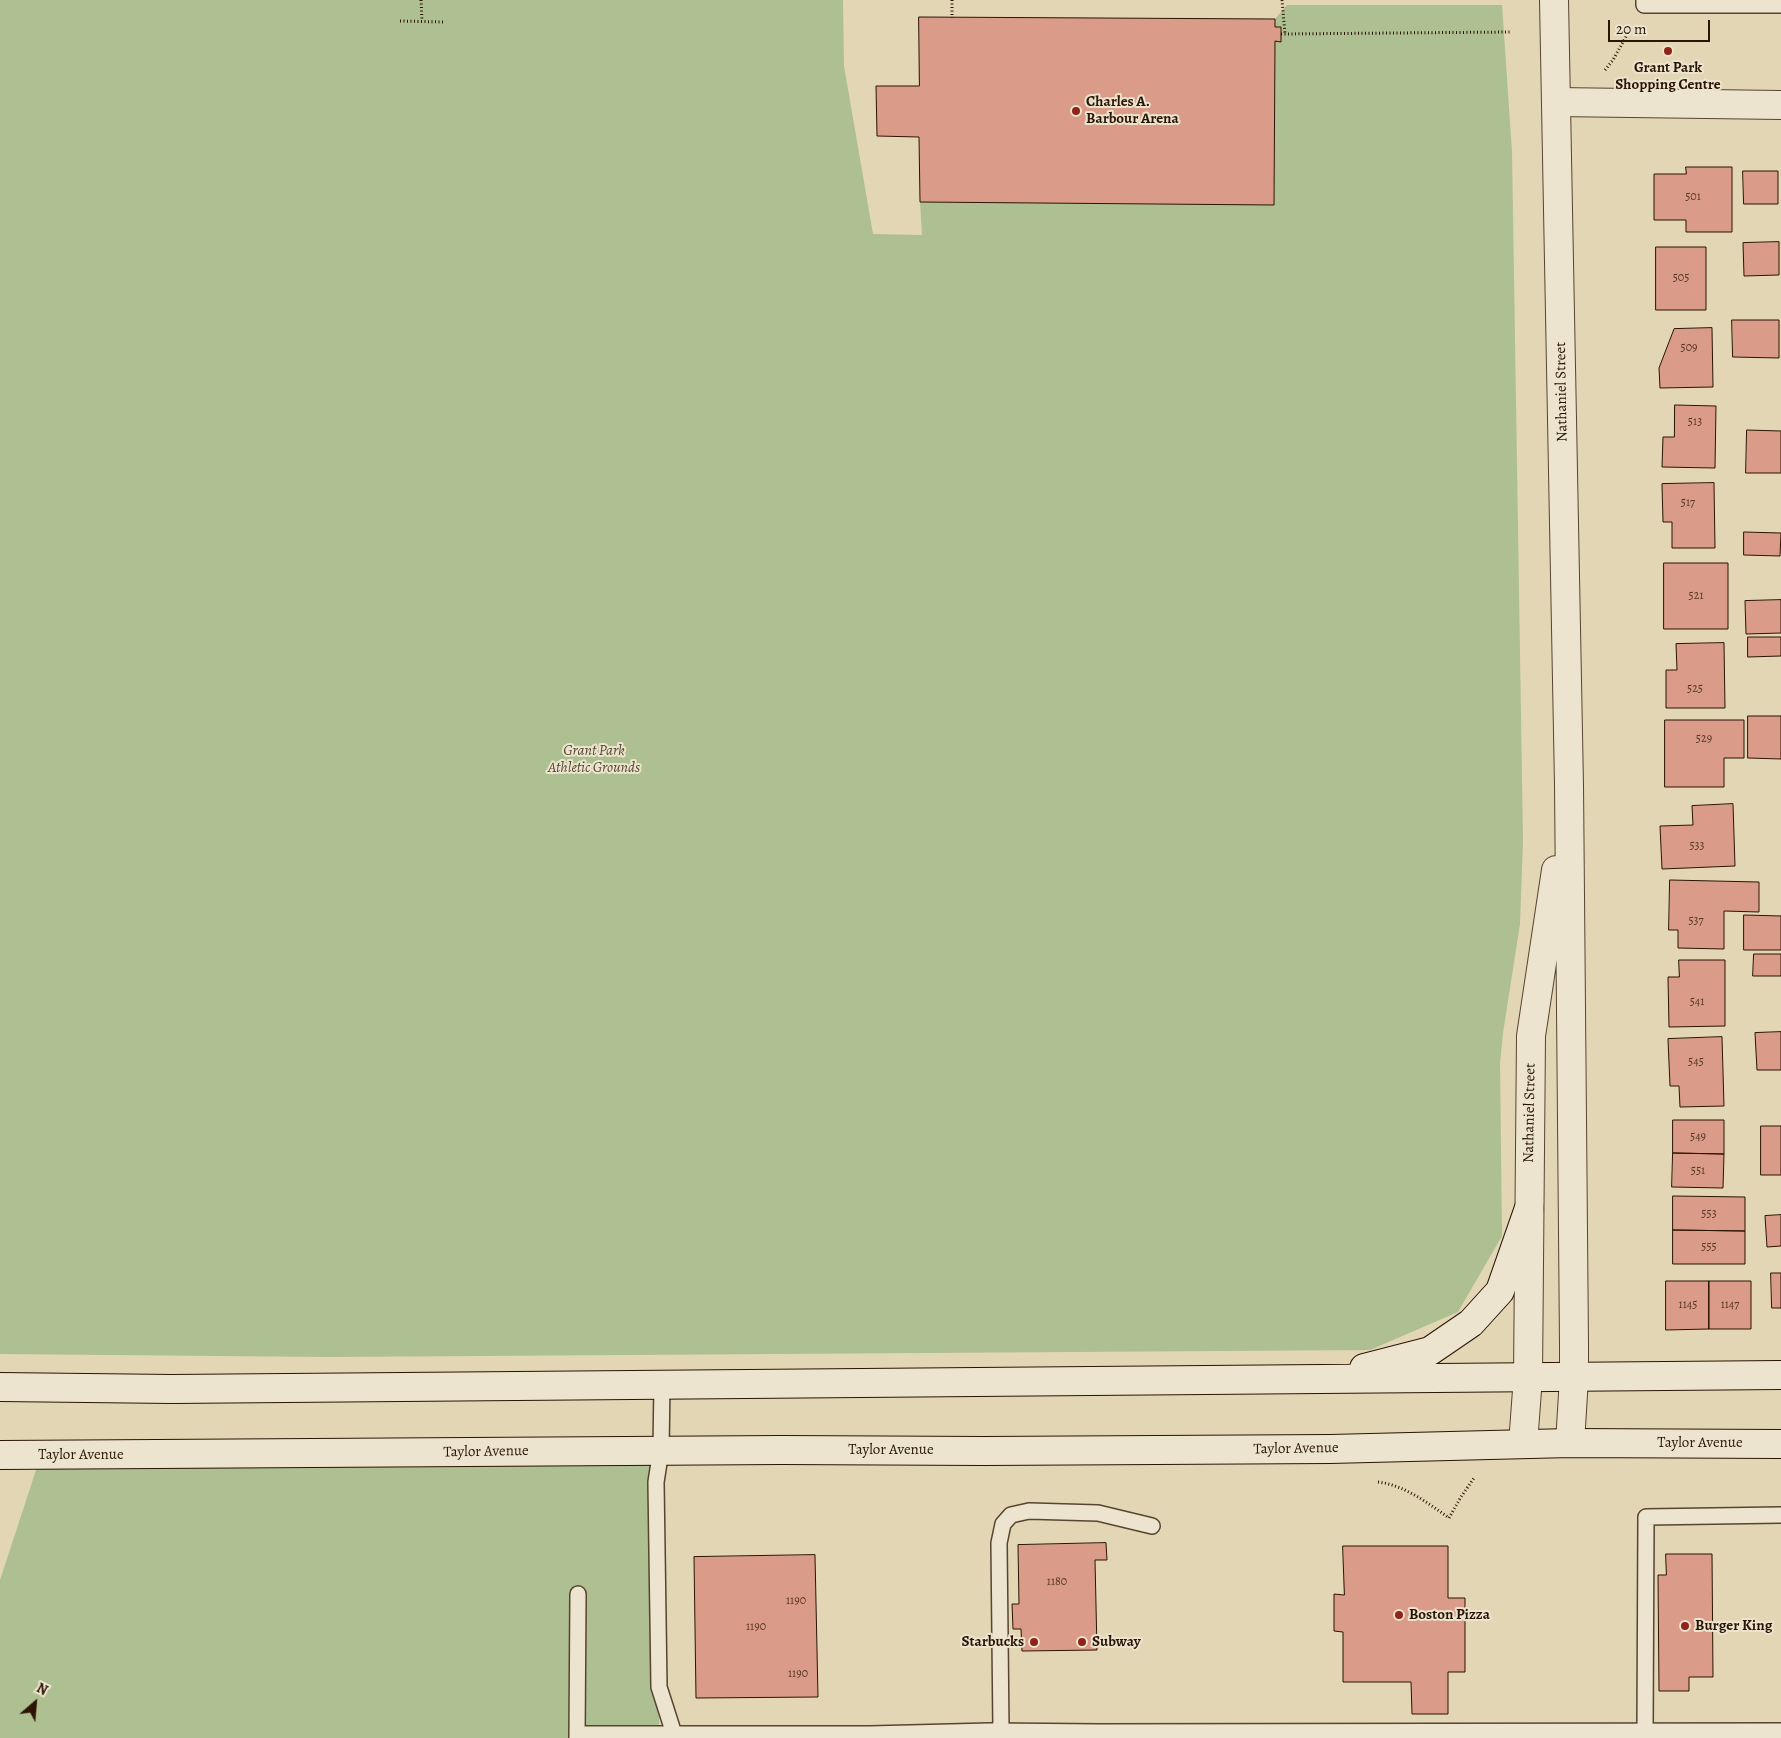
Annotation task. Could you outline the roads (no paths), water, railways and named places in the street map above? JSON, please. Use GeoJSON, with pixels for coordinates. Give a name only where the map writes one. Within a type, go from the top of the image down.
{"type":"FeatureCollection","features":[{"type":"Feature","properties":{"kind":"main road","name":"Nathaniel Street"},"geometry":{"type":"LineString","coordinates":[[1554,0],[1569,785],[1574,1378],[1570,1443]]}},
{"type":"Feature","properties":{"kind":"main road"},"geometry":{"type":"LineString","coordinates":[[1556,102],[1781,105]]}},
{"type":"Feature","properties":{"kind":"main road","name":"Nathaniel Street"},"geometry":{"type":"LineString","coordinates":[[1522,1444],[1528,1377],[1531,1036],[1569,785]]}},
{"type":"Feature","properties":{"kind":"main road"},"geometry":{"type":"LineString","coordinates":[[1326,1378],[1430,1351],[1470,1322],[1500,1291],[1529,1208]]}},
{"type":"Feature","properties":{"kind":"main road"},"geometry":{"type":"LineString","coordinates":[[0,1387],[181,1388],[1781,1375]]}},
{"type":"Feature","properties":{"kind":"main road","name":"Taylor Avenue"},"geometry":{"type":"LineString","coordinates":[[0,1455],[661,1450],[1330,1449],[1570,1443],[1781,1444]]}},
{"type":"Feature","properties":{"kind":"lane"},"geometry":{"type":"LineString","coordinates":[[1644,2],[1781,5]]}},
{"type":"Feature","properties":{"kind":"lane"},"geometry":{"type":"LineString","coordinates":[[662,1383],[661,1450],[656,1482],[659,1687],[674,1736]]}},
{"type":"Feature","properties":{"kind":"lane"},"geometry":{"type":"LineString","coordinates":[[1001,1731],[999,1543],[1004,1524],[1011,1515],[1029,1511],[1098,1513],[1152,1526]]}},
{"type":"Feature","properties":{"kind":"lane"},"geometry":{"type":"LineString","coordinates":[[1645,1731],[1646,1517],[1781,1515]]}},
{"type":"Feature","properties":{"kind":"lane"},"geometry":{"type":"LineString","coordinates":[[578,1594],[577,1736],[870,1734],[925,1731],[1781,1731]]}},
{"type":"Feature","properties":{"kind":"place","name":"Grant Park Shopping Centre"},"geometry":{"type":"Point","coordinates":[1668,51]}},
{"type":"Feature","properties":{"kind":"place","name":"Charles A. Barbour Arena"},"geometry":{"type":"Point","coordinates":[1076,111]}},
{"type":"Feature","properties":{"kind":"place","name":"Boston Pizza"},"geometry":{"type":"Point","coordinates":[1399,1615]}},
{"type":"Feature","properties":{"kind":"place","name":"Burger King"},"geometry":{"type":"Point","coordinates":[1685,1626]}},
{"type":"Feature","properties":{"kind":"place","name":"Starbucks"},"geometry":{"type":"Point","coordinates":[1034,1642]}},
{"type":"Feature","properties":{"kind":"place","name":"Subway"},"geometry":{"type":"Point","coordinates":[1082,1642]}},
{"type":"Feature","properties":{"kind":"park label","name":"Grant Park Athletic Grounds"},"geometry":{"type":"Point","coordinates":[594,760]}}]}
